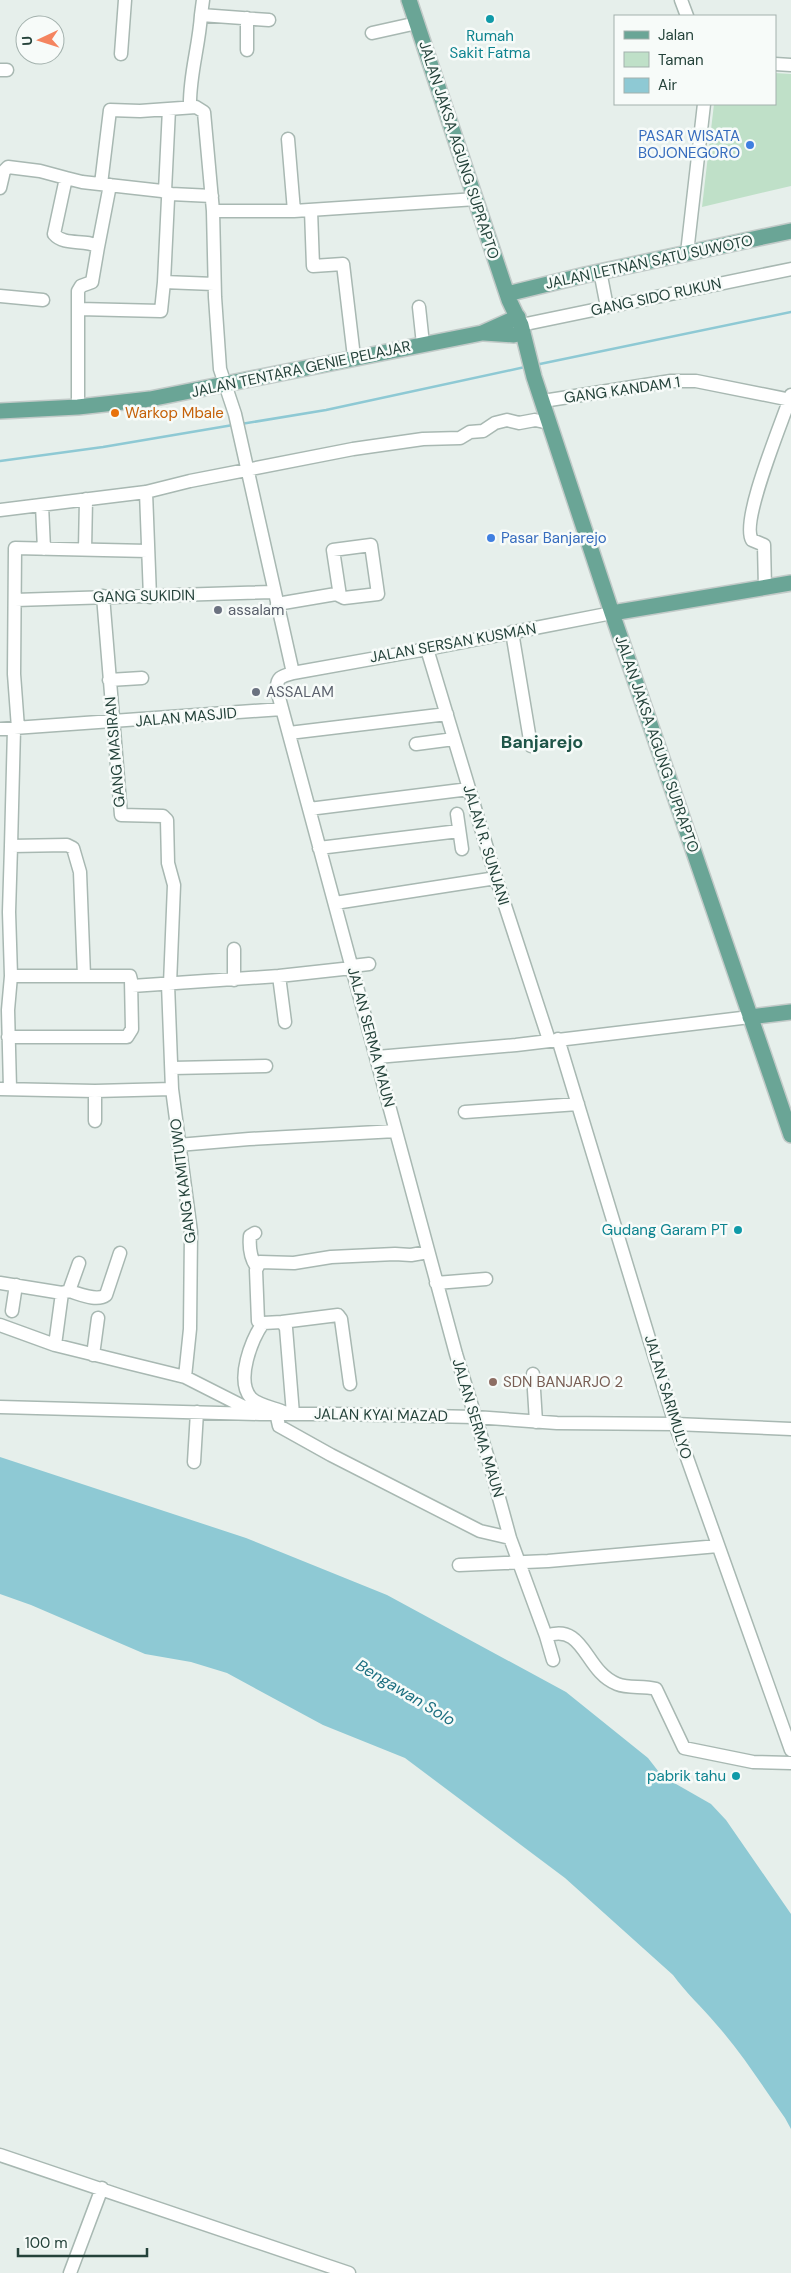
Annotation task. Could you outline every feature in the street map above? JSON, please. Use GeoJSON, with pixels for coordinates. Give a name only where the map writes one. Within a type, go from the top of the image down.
{"type":"FeatureCollection","features":[{"type":"Feature","properties":{"kind":"main road","name":"JALAN JAKSA AGUNG SUPRAPTO"},"geometry":{"type":"LineString","coordinates":[[409,0],[612,613],[791,1135]]}},
{"type":"Feature","properties":{"kind":"main road","name":"JALAN LETNAN SATU SUWOTO"},"geometry":{"type":"LineString","coordinates":[[508,297],[600,271],[791,231]]}},
{"type":"Feature","properties":{"kind":"main road","name":"JALAN TENTARA GENIE PELAJAR"},"geometry":{"type":"LineString","coordinates":[[0,411],[78,407],[150,399],[517,326]]}},
{"type":"Feature","properties":{"kind":"main road"},"geometry":{"type":"LineString","coordinates":[[612,613],[791,583]]}},
{"type":"Feature","properties":{"kind":"main road"},"geometry":{"type":"LineString","coordinates":[[750,1017],[791,1012]]}},
{"type":"Feature","properties":{"kind":"street"},"geometry":{"type":"LineString","coordinates":[[121,54],[125,0]]}},
{"type":"Feature","properties":{"kind":"street"},"geometry":{"type":"LineString","coordinates":[[190,107],[190,88],[199,40],[203,0]]}},
{"type":"Feature","properties":{"kind":"street"},"geometry":{"type":"LineString","coordinates":[[681,0],[687,15]]}},
{"type":"Feature","properties":{"kind":"street"},"geometry":{"type":"LineString","coordinates":[[202,15],[269,20]]}},
{"type":"Feature","properties":{"kind":"street"},"geometry":{"type":"LineString","coordinates":[[247,50],[248,18]]}},
{"type":"Feature","properties":{"kind":"street"},"geometry":{"type":"LineString","coordinates":[[372,33],[417,23]]}},
{"type":"Feature","properties":{"kind":"street"},"geometry":{"type":"LineString","coordinates":[[776,64],[791,65]]}},
{"type":"Feature","properties":{"kind":"street"},"geometry":{"type":"LineString","coordinates":[[687,253],[704,105]]}},
{"type":"Feature","properties":{"kind":"street"},"geometry":{"type":"LineString","coordinates":[[78,407],[79,288],[92,282],[106,185],[110,110],[140,112],[190,107],[202,109],[204,112],[212,196],[214,284],[217,348],[220,369],[227,384],[235,414],[275,598],[294,672]]}},
{"type":"Feature","properties":{"kind":"street"},"geometry":{"type":"LineString","coordinates":[[79,308],[161,311],[168,199],[169,109]]}},
{"type":"Feature","properties":{"kind":"street"},"geometry":{"type":"LineString","coordinates":[[288,139],[294,210]]}},
{"type":"Feature","properties":{"kind":"street"},"geometry":{"type":"LineString","coordinates":[[0,188],[4,171],[8,167],[40,171],[106,185],[168,193],[212,196]]}},
{"type":"Feature","properties":{"kind":"street"},"geometry":{"type":"LineString","coordinates":[[66,178],[54,234],[60,239],[92,243],[98,247]]}},
{"type":"Feature","properties":{"kind":"street"},"geometry":{"type":"LineString","coordinates":[[213,211],[311,210],[476,199]]}},
{"type":"Feature","properties":{"kind":"street"},"geometry":{"type":"LineString","coordinates":[[311,210],[313,266],[343,264],[354,357]]}},
{"type":"Feature","properties":{"kind":"street","name":"GANG SIDO RUKUN"},"geometry":{"type":"LineString","coordinates":[[517,326],[791,269]]}},
{"type":"Feature","properties":{"kind":"street"},"geometry":{"type":"LineString","coordinates":[[600,271],[607,307]]}},
{"type":"Feature","properties":{"kind":"street"},"geometry":{"type":"LineString","coordinates":[[164,282],[214,284]]}},
{"type":"Feature","properties":{"kind":"street"},"geometry":{"type":"LineString","coordinates":[[0,296],[43,300]]}},
{"type":"Feature","properties":{"kind":"street"},"geometry":{"type":"LineString","coordinates":[[419,307],[423,344]]}},
{"type":"Feature","properties":{"kind":"street","name":"GANG KANDAM 1"},"geometry":{"type":"LineString","coordinates":[[543,401],[671,381],[696,381],[791,398]]}},
{"type":"Feature","properties":{"kind":"street"},"geometry":{"type":"LineString","coordinates":[[765,588],[764,544],[752,540],[749,531],[760,482],[791,398]]}},
{"type":"Feature","properties":{"kind":"street"},"geometry":{"type":"LineString","coordinates":[[0,510],[146,492],[353,449],[423,439],[460,438],[470,432],[483,431],[494,423],[507,420],[519,423],[535,420],[549,423]]}},
{"type":"Feature","properties":{"kind":"street"},"geometry":{"type":"LineString","coordinates":[[146,492],[150,597]]}},
{"type":"Feature","properties":{"kind":"street"},"geometry":{"type":"LineString","coordinates":[[85,550],[86,499]]}},
{"type":"Feature","properties":{"kind":"street"},"geometry":{"type":"LineString","coordinates":[[42,505],[44,549]]}},
{"type":"Feature","properties":{"kind":"street","name":"GANG SUKIDIN"},"geometry":{"type":"LineString","coordinates":[[15,600],[103,596],[275,598],[336,594],[340,596],[344,598],[378,594],[371,545],[333,550],[340,596]]}},
{"type":"Feature","properties":{"kind":"street"},"geometry":{"type":"LineString","coordinates":[[148,551],[15,548],[14,674],[16,728],[9,912],[11,976],[4,1010],[8,1037],[5,1089],[95,1091],[172,1089]]}},
{"type":"Feature","properties":{"kind":"street","name":"GANG MASIRAN"},"geometry":{"type":"LineString","coordinates":[[103,596],[121,815],[164,816],[167,820],[168,862],[174,884],[169,984]]}},
{"type":"Feature","properties":{"kind":"street","name":"JALAN SERSAN KUSMAN"},"geometry":{"type":"LineString","coordinates":[[294,672],[427,649],[612,613]]}},
{"type":"Feature","properties":{"kind":"street"},"geometry":{"type":"LineString","coordinates":[[512,632],[531,746]]}},
{"type":"Feature","properties":{"kind":"street","name":"JALAN R. SUNJANI"},"geometry":{"type":"LineString","coordinates":[[427,649],[496,878],[554,1040]]}},
{"type":"Feature","properties":{"kind":"street","name":"JALAN SERMA MAUN"},"geometry":{"type":"LineString","coordinates":[[294,672],[277,680],[277,690],[377,1057],[436,1284],[510,1538],[553,1660]]}},
{"type":"Feature","properties":{"kind":"street"},"geometry":{"type":"LineString","coordinates":[[109,680],[142,678]]}},
{"type":"Feature","properties":{"kind":"street","name":"JALAN MASJID"},"geometry":{"type":"LineString","coordinates":[[0,729],[112,723],[282,709]]}},
{"type":"Feature","properties":{"kind":"street"},"geometry":{"type":"LineString","coordinates":[[289,733],[447,714]]}},
{"type":"Feature","properties":{"kind":"street"},"geometry":{"type":"LineString","coordinates":[[416,744],[454,739]]}},
{"type":"Feature","properties":{"kind":"street"},"geometry":{"type":"LineString","coordinates":[[309,809],[469,789]]}},
{"type":"Feature","properties":{"kind":"street"},"geometry":{"type":"LineString","coordinates":[[457,814],[462,849]]}},
{"type":"Feature","properties":{"kind":"street"},"geometry":{"type":"LineString","coordinates":[[320,848],[459,831]]}},
{"type":"Feature","properties":{"kind":"street"},"geometry":{"type":"LineString","coordinates":[[11,846],[67,846],[73,848],[80,872],[84,976]]}},
{"type":"Feature","properties":{"kind":"street"},"geometry":{"type":"LineString","coordinates":[[335,903],[496,878]]}},
{"type":"Feature","properties":{"kind":"street"},"geometry":{"type":"LineString","coordinates":[[234,949],[234,980]]}},
{"type":"Feature","properties":{"kind":"street"},"geometry":{"type":"LineString","coordinates":[[132,986],[279,976],[369,964]]}},
{"type":"Feature","properties":{"kind":"street"},"geometry":{"type":"LineString","coordinates":[[8,1037],[127,1037],[132,1029],[132,986],[131,977],[127,975],[11,976]]}},
{"type":"Feature","properties":{"kind":"street"},"geometry":{"type":"LineString","coordinates":[[279,976],[285,1022]]}},
{"type":"Feature","properties":{"kind":"street","name":"GANG KAMITUWO"},"geometry":{"type":"LineString","coordinates":[[169,984],[172,1089],[190,1232],[190,1329],[185,1377]]}},
{"type":"Feature","properties":{"kind":"street"},"geometry":{"type":"LineString","coordinates":[[377,1057],[554,1040],[750,1017]]}},
{"type":"Feature","properties":{"kind":"street","name":"JALAN SARIMULYO"},"geometry":{"type":"LineString","coordinates":[[554,1040],[578,1104],[675,1424],[791,1750]]}},
{"type":"Feature","properties":{"kind":"street"},"geometry":{"type":"LineString","coordinates":[[172,1068],[266,1066]]}},
{"type":"Feature","properties":{"kind":"street"},"geometry":{"type":"LineString","coordinates":[[95,1091],[95,1121]]}},
{"type":"Feature","properties":{"kind":"street"},"geometry":{"type":"LineString","coordinates":[[465,1112],[578,1104]]}},
{"type":"Feature","properties":{"kind":"street"},"geometry":{"type":"LineString","coordinates":[[178,1145],[396,1131]]}},
{"type":"Feature","properties":{"kind":"street"},"geometry":{"type":"LineString","coordinates":[[255,1233],[250,1236],[250,1256],[256,1266],[258,1321],[263,1323],[282,1322],[338,1315],[341,1319],[350,1384]]}},
{"type":"Feature","properties":{"kind":"street"},"geometry":{"type":"LineString","coordinates":[[256,1266],[260,1262],[294,1263],[332,1257],[411,1255],[428,1252]]}},
{"type":"Feature","properties":{"kind":"street"},"geometry":{"type":"LineString","coordinates":[[0,1282],[98,1298],[104,1297],[120,1254]]}},
{"type":"Feature","properties":{"kind":"street"},"geometry":{"type":"LineString","coordinates":[[55,1345],[65,1292],[79,1263]]}},
{"type":"Feature","properties":{"kind":"street"},"geometry":{"type":"LineString","coordinates":[[436,1284],[486,1279]]}},
{"type":"Feature","properties":{"kind":"street"},"geometry":{"type":"LineString","coordinates":[[12,1311],[16,1285]]}},
{"type":"Feature","properties":{"kind":"street"},"geometry":{"type":"LineString","coordinates":[[93,1355],[98,1318]]}},
{"type":"Feature","properties":{"kind":"street"},"geometry":{"type":"LineString","coordinates":[[282,1322],[286,1328],[287,1335],[287,1414]]}},
{"type":"Feature","properties":{"kind":"street"},"geometry":{"type":"LineString","coordinates":[[263,1323],[251,1344],[245,1363],[248,1392],[251,1398],[258,1402],[287,1414]]}},
{"type":"Feature","properties":{"kind":"street"},"geometry":{"type":"LineString","coordinates":[[0,1325],[55,1345],[185,1377],[260,1414]]}},
{"type":"Feature","properties":{"kind":"street"},"geometry":{"type":"LineString","coordinates":[[533,1374],[536,1422]]}},
{"type":"Feature","properties":{"kind":"street","name":"JALAN KYAI MAZAD"},"geometry":{"type":"LineString","coordinates":[[0,1407],[260,1414],[475,1417],[536,1422],[675,1424],[791,1429]]}},
{"type":"Feature","properties":{"kind":"street"},"geometry":{"type":"LineString","coordinates":[[194,1462],[197,1412]]}},
{"type":"Feature","properties":{"kind":"street"},"geometry":{"type":"LineString","coordinates":[[287,1414],[277,1416],[279,1426],[331,1455],[480,1531],[510,1538]]}},
{"type":"Feature","properties":{"kind":"street"},"geometry":{"type":"LineString","coordinates":[[459,1565],[548,1560],[718,1546]]}},
{"type":"Feature","properties":{"kind":"street"},"geometry":{"type":"LineString","coordinates":[[546,1636],[557,1632],[574,1636],[598,1669],[607,1679],[617,1684],[656,1689],[684,1748],[753,1762],[791,1763]]}},
{"type":"Feature","properties":{"kind":"street"},"geometry":{"type":"LineString","coordinates":[[0,2154],[102,2188],[322,2268],[349,2273]]}},
{"type":"Feature","properties":{"kind":"street"},"geometry":{"type":"LineString","coordinates":[[70,2273],[102,2188]]}},
{"type":"Feature","properties":{"kind":"green space","name":"PASAR WISATA BOJONEGORO"},"geometry":{"type":"Polygon","coordinates":[[[776,73],[791,74],[791,186],[702,207],[714,105],[776,105],[776,73]]]}},
{"type":"Feature","properties":{"kind":"water","name":"Bengawan Solo"},"geometry":{"type":"Polygon","coordinates":[[[0,1457],[246,1538],[387,1595],[566,1692],[648,1758],[662,1776],[711,1804],[726,1820],[791,1914],[791,2129],[735,2047],[673,1975],[565,1878],[405,1758],[323,1725],[227,1673],[191,1662],[145,1654],[31,1605],[0,1594],[0,1457]]]}},
{"type":"Feature","properties":{"kind":"waterway"},"geometry":{"type":"LineString","coordinates":[[535,365],[791,312]]}},
{"type":"Feature","properties":{"kind":"waterway"},"geometry":{"type":"LineString","coordinates":[[241,424],[326,410],[525,367]]}},
{"type":"Feature","properties":{"kind":"waterway"},"geometry":{"type":"LineString","coordinates":[[0,461],[103,447],[233,425]]}},
{"type":"Feature","properties":{"kind":"place","name":"Rumah Sakit Fatma"},"geometry":{"type":"Point","coordinates":[490,19]}},
{"type":"Feature","properties":{"kind":"place","name":"PASAR WISATA BOJONEGORO"},"geometry":{"type":"Point","coordinates":[750,145]}},
{"type":"Feature","properties":{"kind":"place","name":"Warkop Mbale"},"geometry":{"type":"Point","coordinates":[115,413]}},
{"type":"Feature","properties":{"kind":"place","name":"Pasar Banjarejo"},"geometry":{"type":"Point","coordinates":[491,538]}},
{"type":"Feature","properties":{"kind":"place","name":"assalam"},"geometry":{"type":"Point","coordinates":[218,610]}},
{"type":"Feature","properties":{"kind":"place","name":"ASSALAM"},"geometry":{"type":"Point","coordinates":[256,692]}},
{"type":"Feature","properties":{"kind":"place","name":"Gudang Garam PT"},"geometry":{"type":"Point","coordinates":[738,1230]}},
{"type":"Feature","properties":{"kind":"place","name":"SDN BANJARJO 2"},"geometry":{"type":"Point","coordinates":[493,1382]}},
{"type":"Feature","properties":{"kind":"place","name":"pabrik tahu"},"geometry":{"type":"Point","coordinates":[736,1776]}},
{"type":"Feature","properties":{"kind":"district","name":"Banjarejo"},"geometry":{"type":"Point","coordinates":[542,742]}}]}
